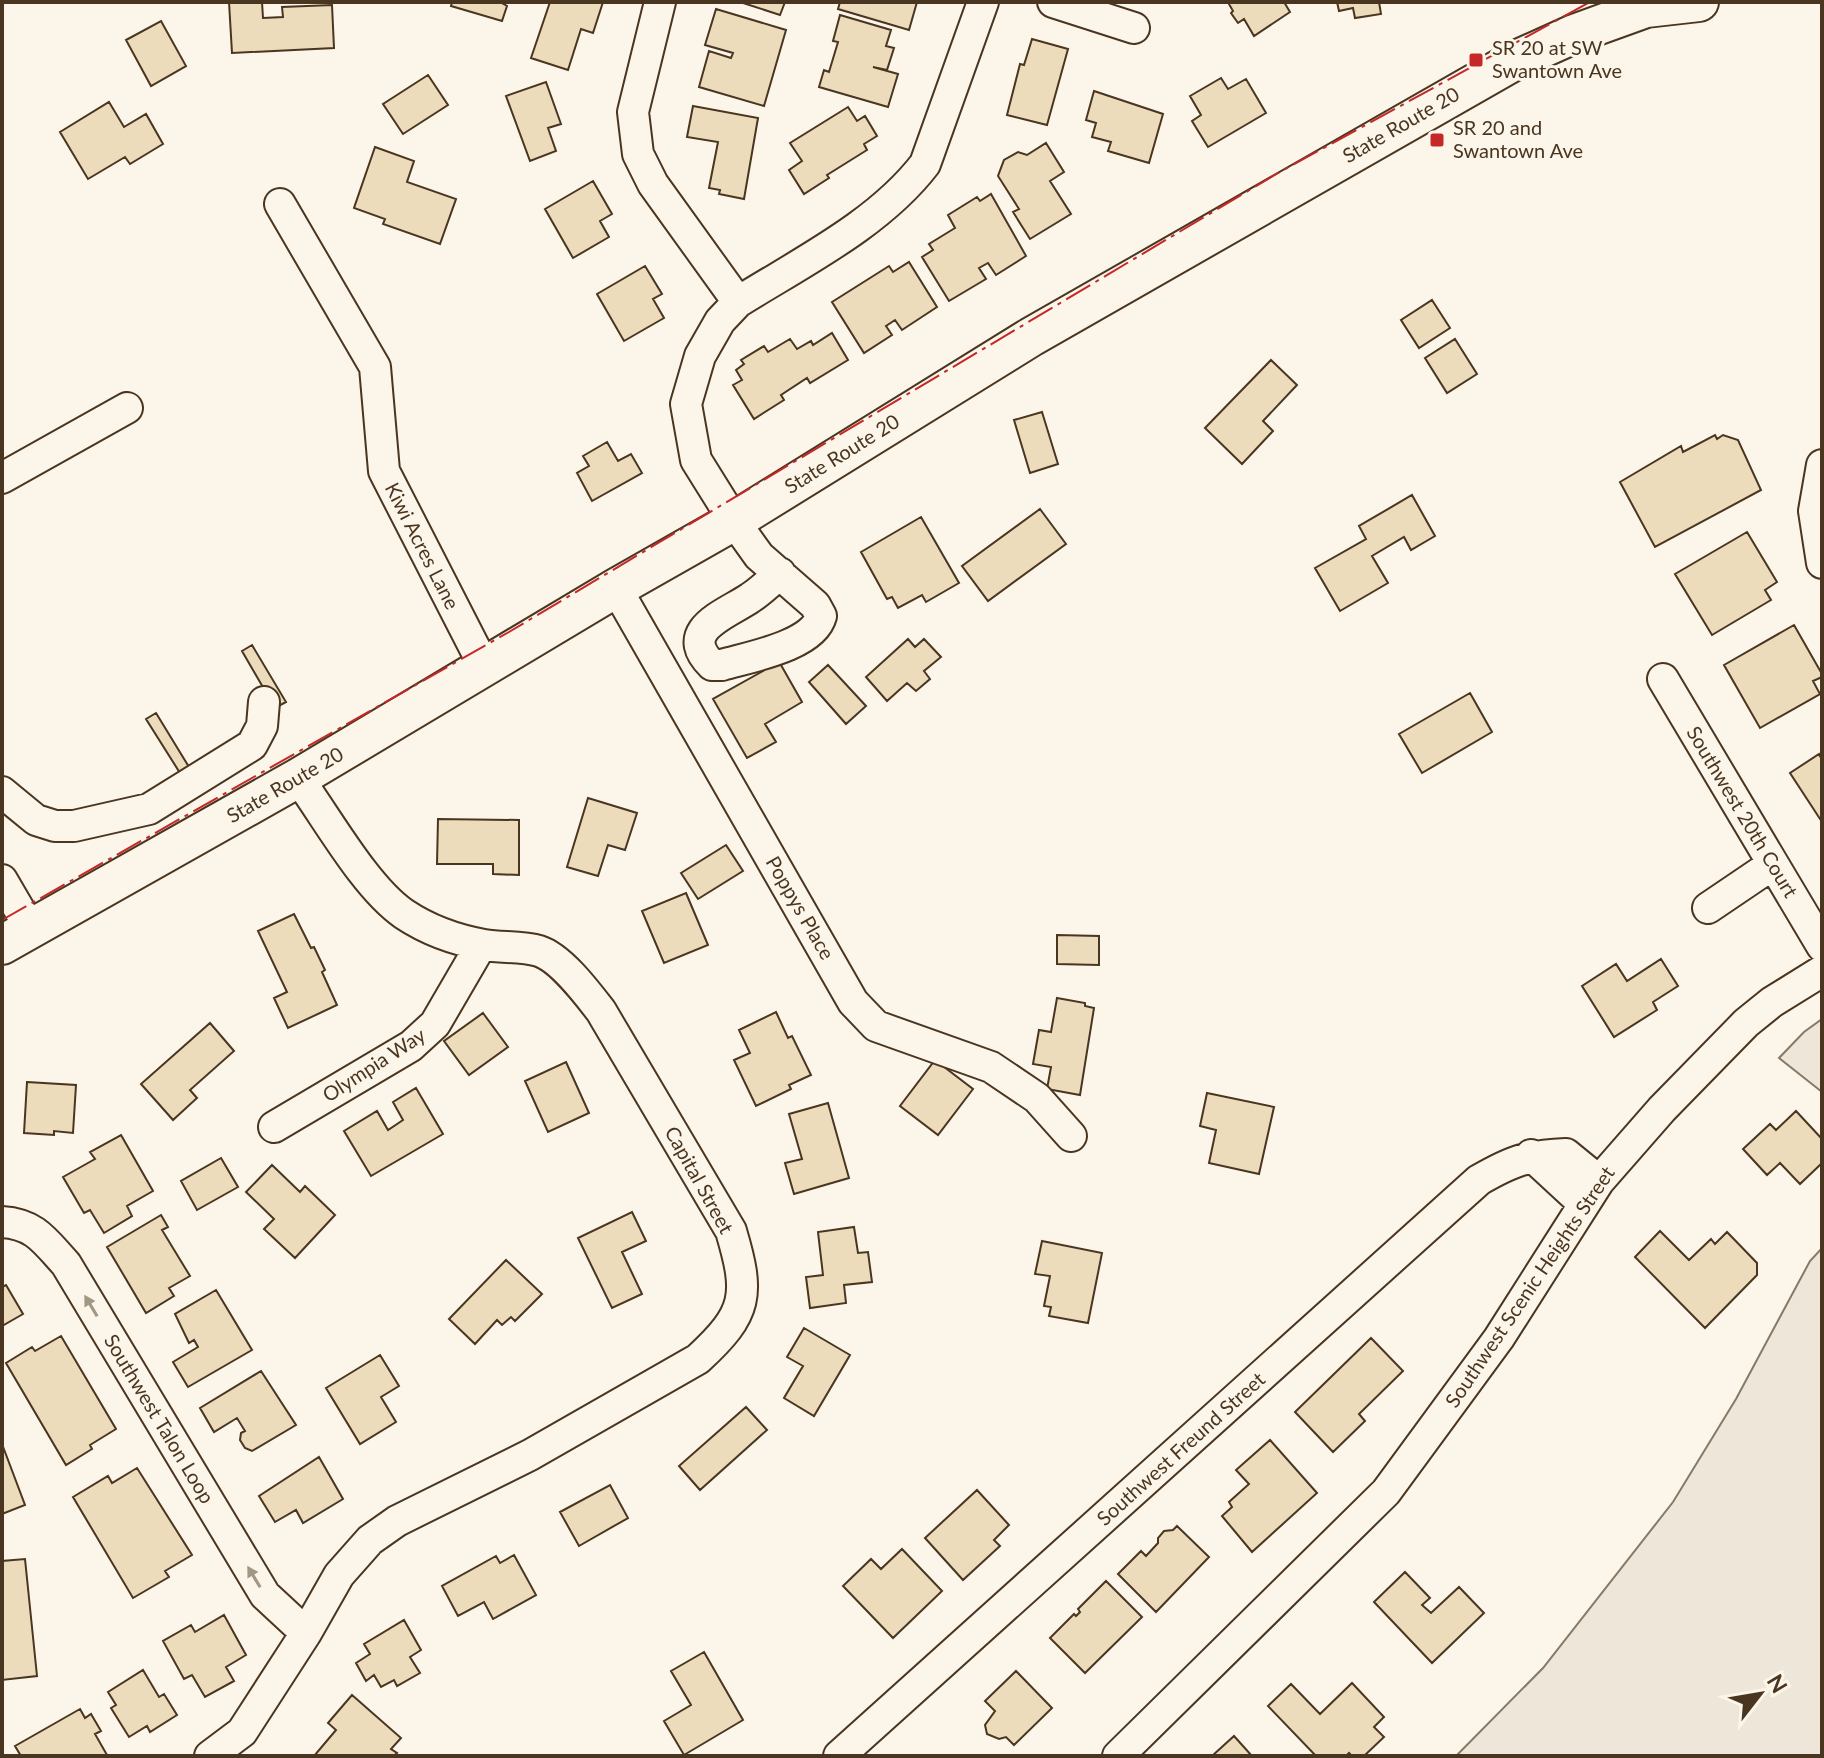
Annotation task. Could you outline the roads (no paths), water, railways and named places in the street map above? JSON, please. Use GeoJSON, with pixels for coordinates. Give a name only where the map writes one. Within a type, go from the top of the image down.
{"type":"FeatureCollection","features":[{"type":"Feature","properties":{"kind":"main road","name":"State Route 20"},"geometry":{"type":"LineString","coordinates":[[16,936],[298,778],[734,521],[1031,337],[1514,61],[1574,34],[1646,8],[1699,2]]}},
{"type":"Feature","properties":{"kind":"street"},"geometry":{"type":"LineString","coordinates":[[660,2],[633,112],[638,154],[653,184],[738,302]]}},
{"type":"Feature","properties":{"kind":"street"},"geometry":{"type":"LineString","coordinates":[[780,573],[759,556],[696,460],[686,404],[700,356],[720,321],[738,302],[876,214],[911,183],[925,164],[983,2]]}},
{"type":"Feature","properties":{"kind":"street"},"geometry":{"type":"LineString","coordinates":[[1053,2],[1134,28]]}},
{"type":"Feature","properties":{"kind":"street","name":"Kiwi Acres Lane"},"geometry":{"type":"LineString","coordinates":[[280,204],[375,367],[384,471],[485,668]]}},
{"type":"Feature","properties":{"kind":"street"},"geometry":{"type":"LineString","coordinates":[[2,478],[127,408]]}},
{"type":"Feature","properties":{"kind":"street"},"geometry":{"type":"LineString","coordinates":[[1821,561],[1814,511],[1822,465]]}},
{"type":"Feature","properties":{"kind":"street","name":"Poppys Place"},"geometry":{"type":"LineString","coordinates":[[616,588],[853,1002],[876,1026],[991,1067],[1037,1098],[1071,1136]]}},
{"type":"Feature","properties":{"kind":"street","name":"Southwest 20th Court"},"geometry":{"type":"LineString","coordinates":[[1663,679],[1822,946]]}},
{"type":"Feature","properties":{"kind":"street"},"geometry":{"type":"LineString","coordinates":[[2,792],[36,820],[55,826],[74,826],[149,809],[252,745],[262,726],[264,702]]}},
{"type":"Feature","properties":{"kind":"street","name":"Capital Street"},"geometry":{"type":"LineString","coordinates":[[210,1756],[242,1732],[306,1633],[339,1575],[370,1540],[397,1521],[530,1455],[698,1359],[734,1320],[742,1297],[742,1269],[731,1231],[601,1011],[575,977],[542,952],[481,945],[442,934],[405,914],[384,897],[362,870],[298,778]]}},
{"type":"Feature","properties":{"kind":"street"},"geometry":{"type":"LineString","coordinates":[[1708,908],[1773,864]]}},
{"type":"Feature","properties":{"kind":"street"},"geometry":{"type":"LineString","coordinates":[[2,880],[16,936]]}},
{"type":"Feature","properties":{"kind":"street","name":"Olympia Way"},"geometry":{"type":"LineString","coordinates":[[274,1127],[411,1046],[435,1024],[481,945]]}},
{"type":"Feature","properties":{"kind":"street","name":"Southwest Scenic Heights Street"},"geometry":{"type":"LineString","coordinates":[[1118,1756],[1386,1492],[1499,1338],[1592,1192],[1662,1109],[1746,1023],[1772,1002],[1822,971]]}},
{"type":"Feature","properties":{"kind":"street","name":"Southwest Freund Street"},"geometry":{"type":"LineString","coordinates":[[839,1756],[1479,1180],[1509,1162],[1531,1155],[1592,1192]]}},
{"type":"Feature","properties":{"kind":"street","name":"Southwest Talon Loop"},"geometry":{"type":"LineString","coordinates":[[2,1222],[23,1224],[40,1235],[66,1264],[265,1595],[306,1633]]}},
{"type":"Feature","properties":{"kind":"place","name":"SR 20 at SW Swantown Ave"},"geometry":{"type":"Point","coordinates":[1476,60]}},
{"type":"Feature","properties":{"kind":"place","name":"SR 20 and Swantown Ave"},"geometry":{"type":"Point","coordinates":[1437,140]}}]}
